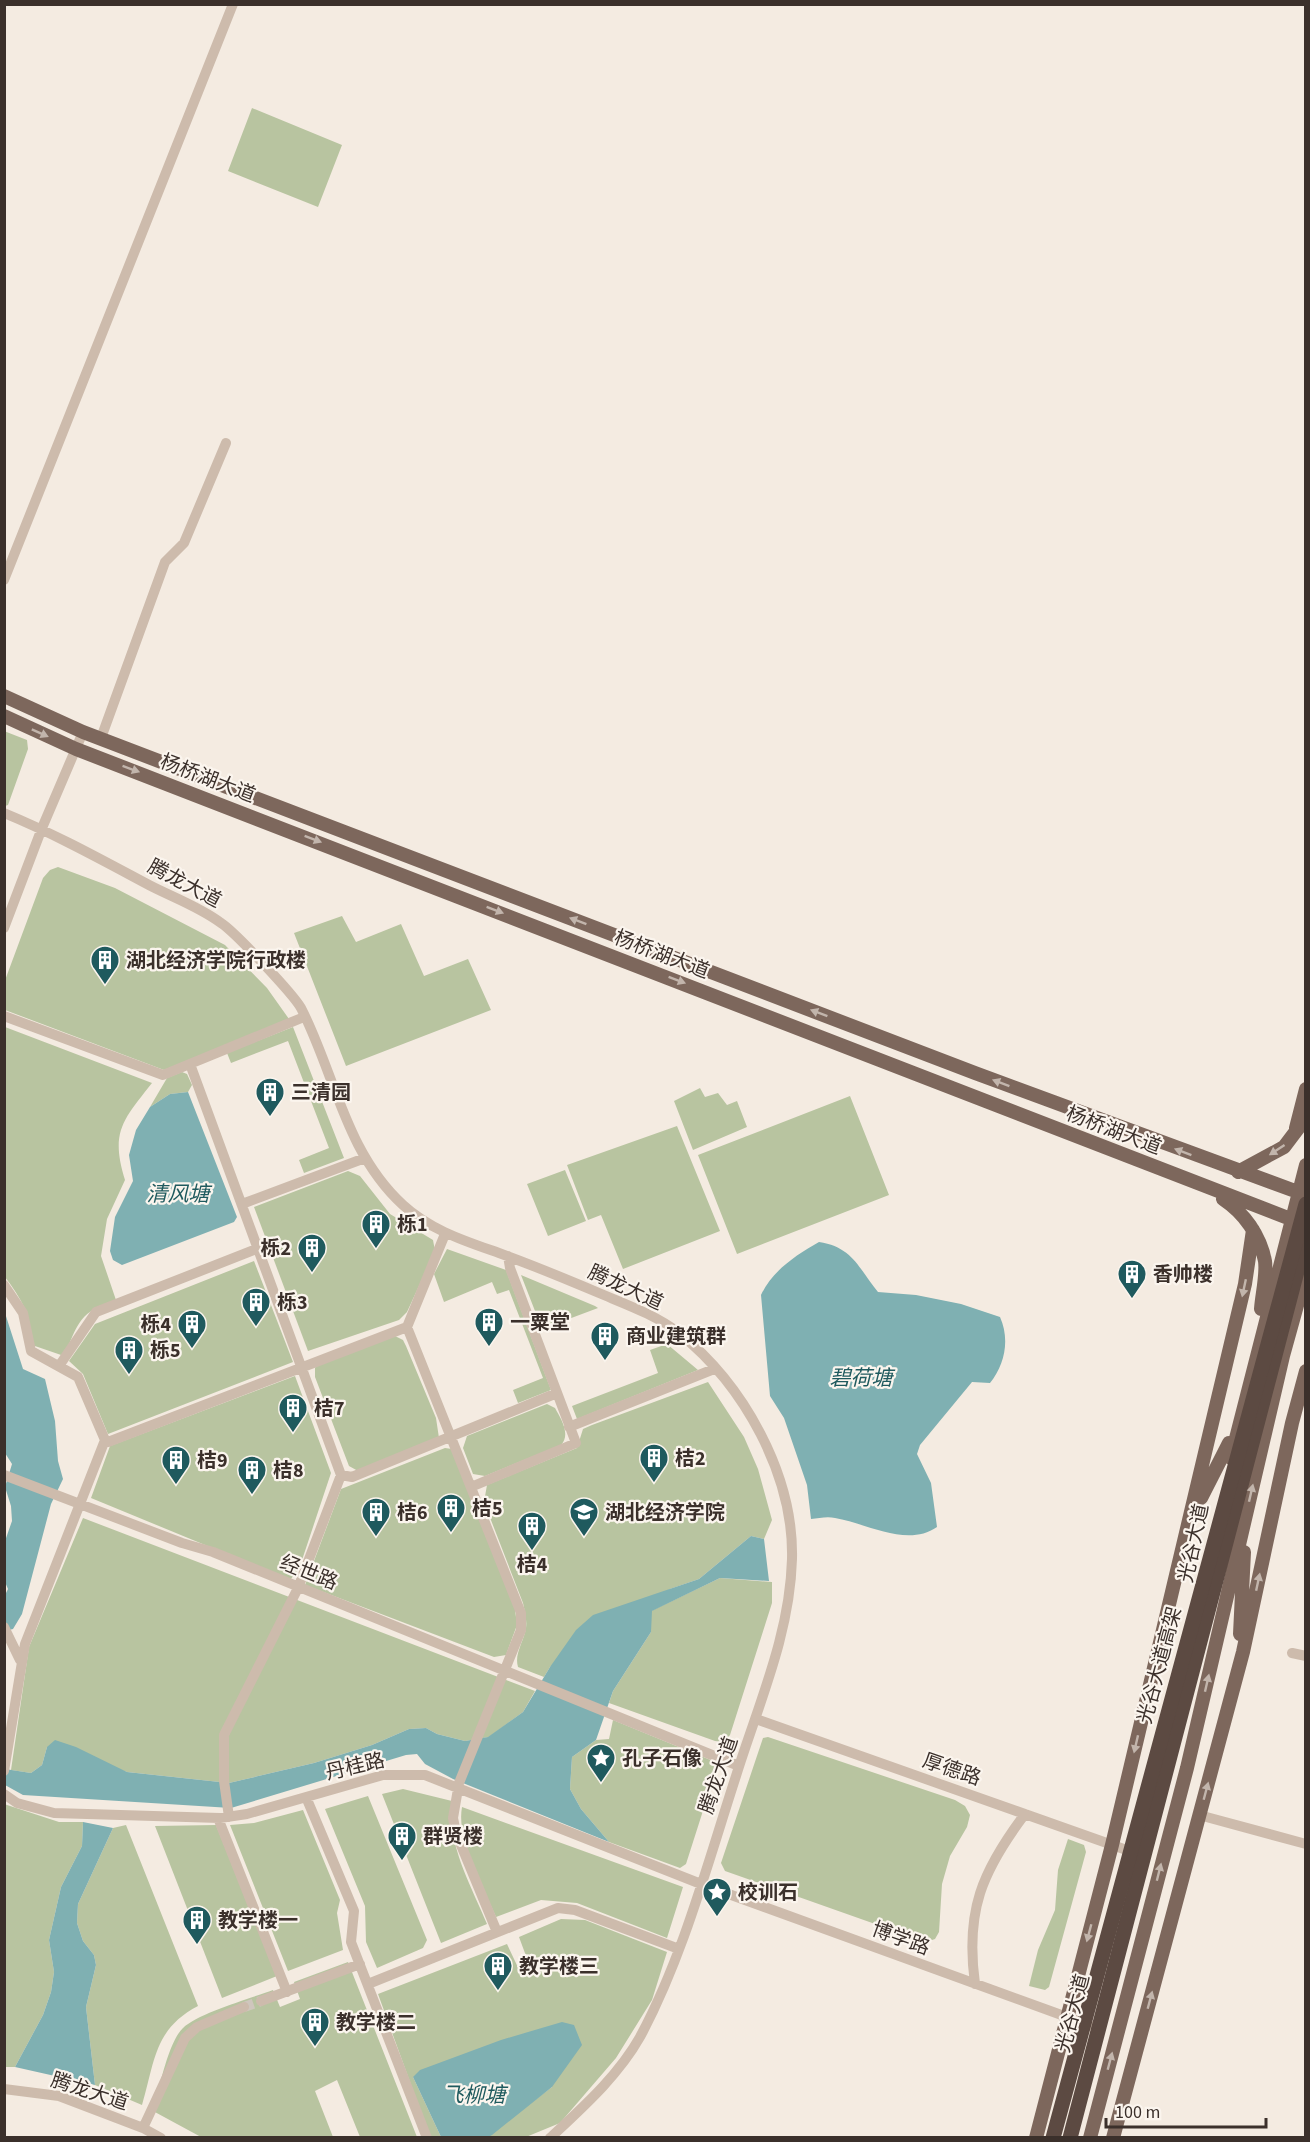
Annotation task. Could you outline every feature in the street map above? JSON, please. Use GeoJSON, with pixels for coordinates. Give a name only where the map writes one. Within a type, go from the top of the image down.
{"type":"FeatureCollection","features":[{"type":"Feature","properties":{"kind":"highway","name":"光谷大道高架"},"geometry":{"type":"LineString","coordinates":[[1053,2138],[1303,1197]]}},
{"type":"Feature","properties":{"kind":"highway","name":"光谷大道高架"},"geometry":{"type":"LineString","coordinates":[[1070,2138],[1305,1238]]}},
{"type":"Feature","properties":{"kind":"main road","name":"杨桥湖大道"},"geometry":{"type":"LineString","coordinates":[[4,696],[83,732],[1303,1197]]}},
{"type":"Feature","properties":{"kind":"main road","name":"杨桥湖大道"},"geometry":{"type":"LineString","coordinates":[[4,716],[76,749],[1299,1222]]}},
{"type":"Feature","properties":{"kind":"main road"},"geometry":{"type":"LineString","coordinates":[[1296,1131],[1305,1089]]}},
{"type":"Feature","properties":{"kind":"main road"},"geometry":{"type":"LineString","coordinates":[[1238,1172],[1284,1147],[1305,1118]]}},
{"type":"Feature","properties":{"kind":"main road","name":"光谷大道"},"geometry":{"type":"LineString","coordinates":[[1060,2138],[1192,1643],[1236,1431],[1259,1342],[1299,1222],[1305,1166]]}},
{"type":"Feature","properties":{"kind":"main road"},"geometry":{"type":"LineString","coordinates":[[1204,1186],[1239,1210],[1254,1230],[1265,1262],[1259,1342]]}},
{"type":"Feature","properties":{"kind":"main road"},"geometry":{"type":"LineString","coordinates":[[1036,2138],[1112,1845],[1245,1284],[1254,1230]]}},
{"type":"Feature","properties":{"kind":"main road"},"geometry":{"type":"LineString","coordinates":[[1090,2138],[1187,1768],[1283,1356],[1305,1274]]}},
{"type":"Feature","properties":{"kind":"main road"},"geometry":{"type":"LineString","coordinates":[[1283,1356],[1305,1311]]}},
{"type":"Feature","properties":{"kind":"main road"},"geometry":{"type":"LineString","coordinates":[[1113,2138],[1239,1666],[1305,1371]]}},
{"type":"Feature","properties":{"kind":"main road"},"geometry":{"type":"LineString","coordinates":[[1188,1524],[1236,1431]]}},
{"type":"Feature","properties":{"kind":"main road"},"geometry":{"type":"LineString","coordinates":[[1239,1666],[1246,1515]]}},
{"type":"Feature","properties":{"kind":"street"},"geometry":{"type":"LineString","coordinates":[[4,580],[233,4]]}},
{"type":"Feature","properties":{"kind":"street"},"geometry":{"type":"LineString","coordinates":[[101,738],[165,562],[184,543],[226,443]]}},
{"type":"Feature","properties":{"kind":"street"},"geometry":{"type":"LineString","coordinates":[[4,928],[42,828],[83,732]]}},
{"type":"Feature","properties":{"kind":"street","name":"腾龙大道"},"geometry":{"type":"LineString","coordinates":[[4,813],[42,828],[222,923],[298,1003],[324,1062],[342,1115],[371,1169],[404,1206],[445,1234],[508,1256],[635,1308],[678,1332],[714,1369],[753,1419],[767,1444],[779,1475],[788,1516],[792,1558],[783,1630],[756,1719],[679,1949],[639,2039],[598,2093],[550,2138]]}},
{"type":"Feature","properties":{"kind":"street"},"geometry":{"type":"LineString","coordinates":[[4,1016],[163,1075],[304,1017]]}},
{"type":"Feature","properties":{"kind":"street"},"geometry":{"type":"LineString","coordinates":[[190,1064],[341,1475],[298,1588],[224,1735],[225,1815],[287,1992]]}},
{"type":"Feature","properties":{"kind":"street"},"geometry":{"type":"LineString","coordinates":[[242,1204],[365,1158]]}},
{"type":"Feature","properties":{"kind":"street"},"geometry":{"type":"LineString","coordinates":[[445,1234],[407,1327],[521,1613],[521,1630],[507,1671],[458,1785],[453,1818],[456,1833],[497,1932]]}},
{"type":"Feature","properties":{"kind":"street"},"geometry":{"type":"LineString","coordinates":[[59,1366],[96,1312],[259,1248]]}},
{"type":"Feature","properties":{"kind":"street"},"geometry":{"type":"LineString","coordinates":[[471,1487],[576,1443],[510,1268],[508,1256]]}},
{"type":"Feature","properties":{"kind":"street"},"geometry":{"type":"LineString","coordinates":[[4,1285],[23,1313],[31,1351],[78,1377],[108,1443],[407,1327]]}},
{"type":"Feature","properties":{"kind":"street"},"geometry":{"type":"LineString","coordinates":[[569,1427],[714,1369]]}},
{"type":"Feature","properties":{"kind":"street"},"geometry":{"type":"LineString","coordinates":[[341,1475],[352,1477],[557,1393]]}},
{"type":"Feature","properties":{"kind":"street"},"geometry":{"type":"LineString","coordinates":[[5,1769],[20,1660],[105,1440]]}},
{"type":"Feature","properties":{"kind":"street","name":"经世路"},"geometry":{"type":"LineString","coordinates":[[4,1475],[81,1502],[182,1543],[213,1552],[739,1766]]}},
{"type":"Feature","properties":{"kind":"street"},"geometry":{"type":"LineString","coordinates":[[7,1632],[20,1660]]}},
{"type":"Feature","properties":{"kind":"street"},"geometry":{"type":"LineString","coordinates":[[1292,1653],[1305,1656]]}},
{"type":"Feature","properties":{"kind":"street","name":"厚德路"},"geometry":{"type":"LineString","coordinates":[[756,1719],[1135,1854]]}},
{"type":"Feature","properties":{"kind":"street","name":"丹桂路"},"geometry":{"type":"LineString","coordinates":[[4,1794],[17,1803],[54,1813],[225,1815],[306,1797],[383,1775],[425,1775],[458,1785],[701,1884]]}},
{"type":"Feature","properties":{"kind":"street"},"geometry":{"type":"LineString","coordinates":[[306,1797],[354,1911],[351,1942],[427,2138]]}},
{"type":"Feature","properties":{"kind":"street"},"geometry":{"type":"LineString","coordinates":[[975,1984],[971,1954],[972,1923],[979,1891],[998,1849],[1025,1814]]}},
{"type":"Feature","properties":{"kind":"street"},"geometry":{"type":"LineString","coordinates":[[1199,1815],[1305,1844]]}},
{"type":"Feature","properties":{"kind":"street","name":"博学路"},"geometry":{"type":"LineString","coordinates":[[701,1884],[1089,2025]]}},
{"type":"Feature","properties":{"kind":"street"},"geometry":{"type":"LineString","coordinates":[[368,1984],[558,1908],[575,1910],[679,1949]]}},
{"type":"Feature","properties":{"kind":"street"},"geometry":{"type":"LineString","coordinates":[[261,2001],[360,1964]]}},
{"type":"Feature","properties":{"kind":"street"},"geometry":{"type":"LineString","coordinates":[[143,2128],[185,2038],[197,2027],[244,2007]]}},
{"type":"Feature","properties":{"kind":"street","name":"腾龙大道"},"geometry":{"type":"LineString","coordinates":[[4,2089],[59,2096],[143,2128],[161,2138]]}},
{"type":"Feature","properties":{"kind":"green space"},"geometry":{"type":"Polygon","coordinates":[[[252,108],[342,145],[318,207],[228,171],[252,108]]]}},
{"type":"Feature","properties":{"kind":"green space"},"geometry":{"type":"Polygon","coordinates":[[[4,731],[27,740],[28,749],[8,805],[5,806],[4,731]]]}},
{"type":"Feature","properties":{"kind":"green space"},"geometry":{"type":"Polygon","coordinates":[[[58,867],[115,888],[225,945],[267,988],[289,1019],[164,1070],[5,1010],[4,983],[43,878],[50,870],[58,867]]]}},
{"type":"Feature","properties":{"kind":"green space"},"geometry":{"type":"Polygon","coordinates":[[[342,916],[356,942],[401,924],[424,976],[468,959],[491,1010],[346,1066],[294,933],[342,916]]]}},
{"type":"Feature","properties":{"kind":"green space"},"geometry":{"type":"Polygon","coordinates":[[[5,1027],[152,1083],[127,1117],[119,1138],[125,1180],[107,1219],[101,1256],[116,1300],[87,1314],[77,1327],[64,1356],[32,1345],[28,1317],[5,1277],[5,1027]]]}},
{"type":"Feature","properties":{"kind":"green space"},"geometry":{"type":"Polygon","coordinates":[[[293,1027],[344,1158],[304,1173],[299,1160],[329,1148],[288,1041],[231,1063],[227,1053],[293,1027]]]}},
{"type":"Feature","properties":{"kind":"green space"},"geometry":{"type":"Polygon","coordinates":[[[182,1072],[187,1074],[192,1085],[188,1092],[170,1094],[150,1107],[167,1078],[182,1072]]]}},
{"type":"Feature","properties":{"kind":"green space"},"geometry":{"type":"Polygon","coordinates":[[[700,1088],[705,1097],[718,1093],[727,1105],[737,1101],[747,1127],[693,1150],[674,1101],[700,1088]]]}},
{"type":"Feature","properties":{"kind":"green space"},"geometry":{"type":"Polygon","coordinates":[[[850,1096],[889,1195],[737,1254],[698,1155],[850,1096]]]}},
{"type":"Feature","properties":{"kind":"green space"},"geometry":{"type":"Polygon","coordinates":[[[677,1126],[720,1231],[623,1269],[601,1215],[588,1220],[567,1165],[677,1126]]]}},
{"type":"Feature","properties":{"kind":"green space"},"geometry":{"type":"Polygon","coordinates":[[[565,1170],[586,1221],[548,1236],[527,1184],[565,1170]]]}},
{"type":"Feature","properties":{"kind":"green space"},"geometry":{"type":"Polygon","coordinates":[[[348,1171],[360,1176],[390,1214],[433,1240],[435,1251],[407,1312],[399,1320],[308,1351],[254,1207],[348,1171]]]}},
{"type":"Feature","properties":{"kind":"green space"},"geometry":{"type":"Polygon","coordinates":[[[447,1249],[506,1270],[551,1390],[518,1403],[513,1390],[543,1378],[509,1290],[497,1294],[492,1282],[444,1302],[434,1274],[447,1249]]]}},
{"type":"Feature","properties":{"kind":"green space"},"geometry":{"type":"Polygon","coordinates":[[[254,1261],[293,1362],[108,1434],[83,1374],[69,1361],[95,1324],[254,1261]]]}},
{"type":"Feature","properties":{"kind":"green space"},"geometry":{"type":"Polygon","coordinates":[[[521,1275],[595,1306],[598,1308],[542,1329],[521,1275]]]}},
{"type":"Feature","properties":{"kind":"green space"},"geometry":{"type":"Polygon","coordinates":[[[395,1336],[403,1340],[406,1346],[436,1418],[439,1438],[358,1471],[349,1466],[315,1377],[315,1368],[318,1363],[395,1336]]]}},
{"type":"Feature","properties":{"kind":"green space"},"geometry":{"type":"Polygon","coordinates":[[[667,1344],[698,1370],[577,1419],[572,1406],[658,1373],[650,1350],[667,1344]]]}},
{"type":"Feature","properties":{"kind":"green space"},"geometry":{"type":"Polygon","coordinates":[[[295,1376],[331,1473],[299,1569],[290,1580],[91,1498],[110,1446],[295,1376]]]}},
{"type":"Feature","properties":{"kind":"green space"},"geometry":{"type":"Polygon","coordinates":[[[708,1382],[744,1437],[758,1469],[772,1520],[764,1539],[751,1536],[699,1579],[670,1589],[550,1667],[544,1677],[518,1667],[518,1652],[526,1628],[526,1616],[484,1502],[487,1485],[577,1448],[583,1429],[708,1382]]]}},
{"type":"Feature","properties":{"kind":"green space"},"geometry":{"type":"Polygon","coordinates":[[[547,1404],[555,1408],[564,1426],[565,1436],[561,1445],[485,1476],[473,1474],[463,1448],[467,1436],[547,1404]]]}},
{"type":"Feature","properties":{"kind":"green space"},"geometry":{"type":"Polygon","coordinates":[[[445,1448],[452,1449],[515,1609],[517,1625],[506,1655],[494,1657],[305,1585],[341,1489],[445,1448]]]}},
{"type":"Feature","properties":{"kind":"green space"},"geometry":{"type":"Polygon","coordinates":[[[83,1518],[535,1691],[523,1712],[489,1737],[465,1741],[437,1734],[426,1728],[409,1729],[372,1745],[314,1763],[229,1783],[127,1772],[47,1747],[42,1765],[31,1773],[11,1770],[29,1647],[83,1518]]]}},
{"type":"Feature","properties":{"kind":"green space"},"geometry":{"type":"Polygon","coordinates":[[[720,1578],[772,1582],[772,1603],[730,1735],[724,1742],[715,1741],[609,1703],[613,1691],[651,1632],[651,1611],[720,1578]]]}},
{"type":"Feature","properties":{"kind":"green space"},"geometry":{"type":"Polygon","coordinates":[[[613,1720],[713,1761],[716,1770],[686,1864],[680,1868],[609,1842],[581,1809],[570,1789],[572,1757],[596,1740],[609,1739],[613,1720]]]}},
{"type":"Feature","properties":{"kind":"green space"},"geometry":{"type":"Polygon","coordinates":[[[768,1737],[955,1800],[965,1806],[970,1815],[967,1827],[950,1856],[942,1884],[939,1932],[935,1939],[926,1942],[725,1871],[721,1863],[763,1738],[768,1737]]]}},
{"type":"Feature","properties":{"kind":"green space"},"geometry":{"type":"Polygon","coordinates":[[[403,1789],[452,1801],[451,1817],[456,1848],[487,1924],[441,1943],[382,1794],[403,1789]]]}},
{"type":"Feature","properties":{"kind":"green space"},"geometry":{"type":"Polygon","coordinates":[[[368,1796],[427,1940],[423,1948],[377,1968],[366,1942],[365,1906],[325,1809],[368,1796]]]}},
{"type":"Feature","properties":{"kind":"green space"},"geometry":{"type":"Polygon","coordinates":[[[4,1804],[59,1822],[83,1822],[82,1846],[61,1887],[49,1940],[54,1972],[51,1992],[43,2015],[15,2067],[4,2067],[4,1804]]]}},
{"type":"Feature","properties":{"kind":"green space"},"geometry":{"type":"Polygon","coordinates":[[[462,1807],[683,1887],[667,1938],[577,1903],[541,1900],[496,1917],[467,1848],[461,1820],[462,1807]]]}},
{"type":"Feature","properties":{"kind":"green space"},"geometry":{"type":"Polygon","coordinates":[[[303,1810],[340,1900],[337,1913],[343,1950],[288,1971],[230,1825],[254,1823],[303,1810]]]}},
{"type":"Feature","properties":{"kind":"green space"},"geometry":{"type":"Polygon","coordinates":[[[126,1825],[198,2006],[183,2015],[164,2036],[154,2060],[142,2105],[95,2085],[86,2007],[96,1965],[94,1955],[83,1941],[77,1923],[78,1904],[113,1828],[126,1825]]]}},
{"type":"Feature","properties":{"kind":"green space"},"geometry":{"type":"Polygon","coordinates":[[[216,1825],[277,1976],[222,1998],[155,1826],[216,1825]]]}},
{"type":"Feature","properties":{"kind":"green space"},"geometry":{"type":"Polygon","coordinates":[[[1068,1839],[1084,1845],[1086,1852],[1049,1987],[1045,1990],[1029,1986],[1038,1950],[1055,1910],[1058,1870],[1068,1839]]]}},
{"type":"Feature","properties":{"kind":"green space"},"geometry":{"type":"Polygon","coordinates":[[[561,1919],[585,1920],[667,1952],[652,2000],[616,2058],[560,2123],[526,2137],[486,2137],[552,2087],[413,2077],[441,2137],[430,2137],[378,1994],[507,1944],[522,1976],[532,1972],[519,1937],[561,1919]]]}},
{"type":"Feature","properties":{"kind":"green space"},"geometry":{"type":"Polygon","coordinates":[[[348,1962],[417,2137],[360,2137],[337,2080],[315,2091],[333,2137],[201,2137],[153,2111],[173,2044],[183,2028],[190,2022],[213,2011],[273,1990],[280,2007],[300,1999],[294,1982],[348,1962]]]}},
{"type":"Feature","properties":{"kind":"water","name":"清风塘"},"geometry":{"type":"Polygon","coordinates":[[[188,1092],[237,1217],[234,1222],[122,1265],[113,1260],[110,1251],[115,1217],[133,1181],[129,1155],[136,1130],[150,1107],[170,1094],[188,1092]]]}},
{"type":"Feature","properties":{"kind":"water","name":"碧荷塘"},"geometry":{"type":"Polygon","coordinates":[[[819,1242],[831,1245],[848,1254],[878,1292],[916,1295],[961,1304],[1000,1317],[1003,1325],[1004,1352],[995,1376],[990,1383],[972,1382],[920,1445],[917,1454],[931,1483],[937,1527],[925,1533],[900,1535],[832,1517],[811,1519],[807,1485],[784,1418],[770,1396],[761,1295],[778,1271],[793,1258],[819,1242]]]}},
{"type":"Feature","properties":{"kind":"water"},"geometry":{"type":"Polygon","coordinates":[[[5,1313],[23,1369],[45,1379],[55,1421],[58,1461],[63,1479],[51,1504],[22,1614],[13,1629],[5,1631],[4,1597],[8,1589],[5,1582],[5,1541],[12,1521],[11,1506],[5,1487],[12,1464],[5,1453],[5,1313]]]}},
{"type":"Feature","properties":{"kind":"water"},"geometry":{"type":"Polygon","coordinates":[[[751,1536],[764,1539],[769,1581],[720,1578],[652,1611],[651,1632],[613,1691],[596,1740],[572,1757],[570,1789],[581,1809],[609,1842],[453,1779],[425,1764],[417,1754],[406,1755],[231,1808],[23,1795],[5,1785],[5,1769],[31,1773],[42,1765],[47,1747],[55,1740],[76,1747],[127,1772],[229,1783],[314,1763],[372,1745],[409,1729],[426,1728],[437,1734],[465,1741],[488,1737],[523,1712],[576,1630],[593,1615],[699,1579],[751,1536]]]}},
{"type":"Feature","properties":{"kind":"water"},"geometry":{"type":"Polygon","coordinates":[[[83,1822],[113,1828],[78,1904],[77,1923],[83,1941],[94,1955],[96,1965],[86,2007],[95,2085],[15,2067],[43,2015],[51,1992],[54,1972],[49,1940],[61,1887],[82,1846],[83,1822]]]}},
{"type":"Feature","properties":{"kind":"water","name":"飞柳塘"},"geometry":{"type":"Polygon","coordinates":[[[562,2022],[574,2025],[582,2045],[552,2087],[486,2138],[441,2137],[413,2077],[420,2070],[501,2040],[562,2022]]]}},
{"type":"Feature","properties":{"kind":"tunnel"},"geometry":{"type":"LineString","coordinates":[[244,2007],[261,2001]]}},
{"type":"Feature","properties":{"kind":"place","name":"湖北经济学院行政楼"},"geometry":{"type":"Point","coordinates":[105,986]}},
{"type":"Feature","properties":{"kind":"place","name":"三清园"},"geometry":{"type":"Point","coordinates":[270,1118]}},
{"type":"Feature","properties":{"kind":"place","name":"栎1"},"geometry":{"type":"Point","coordinates":[376,1250]}},
{"type":"Feature","properties":{"kind":"place","name":"栎2"},"geometry":{"type":"Point","coordinates":[312,1274]}},
{"type":"Feature","properties":{"kind":"place","name":"香帅楼"},"geometry":{"type":"Point","coordinates":[1132,1300]}},
{"type":"Feature","properties":{"kind":"place","name":"栎3"},"geometry":{"type":"Point","coordinates":[256,1328]}},
{"type":"Feature","properties":{"kind":"place","name":"一粟堂"},"geometry":{"type":"Point","coordinates":[489,1348]}},
{"type":"Feature","properties":{"kind":"place","name":"栎4"},"geometry":{"type":"Point","coordinates":[192,1350]}},
{"type":"Feature","properties":{"kind":"place","name":"商业建筑群"},"geometry":{"type":"Point","coordinates":[605,1362]}},
{"type":"Feature","properties":{"kind":"place","name":"栎5"},"geometry":{"type":"Point","coordinates":[129,1376]}},
{"type":"Feature","properties":{"kind":"place","name":"桔7"},"geometry":{"type":"Point","coordinates":[293,1434]}},
{"type":"Feature","properties":{"kind":"place","name":"桔2"},"geometry":{"type":"Point","coordinates":[654,1484]}},
{"type":"Feature","properties":{"kind":"place","name":"桔9"},"geometry":{"type":"Point","coordinates":[176,1486]}},
{"type":"Feature","properties":{"kind":"place","name":"桔8"},"geometry":{"type":"Point","coordinates":[252,1496]}},
{"type":"Feature","properties":{"kind":"place","name":"桔5"},"geometry":{"type":"Point","coordinates":[451,1534]}},
{"type":"Feature","properties":{"kind":"place","name":"桔6"},"geometry":{"type":"Point","coordinates":[376,1538]}},
{"type":"Feature","properties":{"kind":"place","name":"湖北经济学院"},"geometry":{"type":"Point","coordinates":[584,1538]}},
{"type":"Feature","properties":{"kind":"place","name":"桔4"},"geometry":{"type":"Point","coordinates":[532,1552]}},
{"type":"Feature","properties":{"kind":"place","name":"孔子石像"},"geometry":{"type":"Point","coordinates":[601,1784]}},
{"type":"Feature","properties":{"kind":"place","name":"群贤楼"},"geometry":{"type":"Point","coordinates":[402,1862]}},
{"type":"Feature","properties":{"kind":"place","name":"校训石"},"geometry":{"type":"Point","coordinates":[717,1918]}},
{"type":"Feature","properties":{"kind":"place","name":"教学楼一"},"geometry":{"type":"Point","coordinates":[197,1946]}},
{"type":"Feature","properties":{"kind":"place","name":"教学楼三"},"geometry":{"type":"Point","coordinates":[498,1992]}},
{"type":"Feature","properties":{"kind":"place","name":"教学楼二"},"geometry":{"type":"Point","coordinates":[315,2048]}}]}
